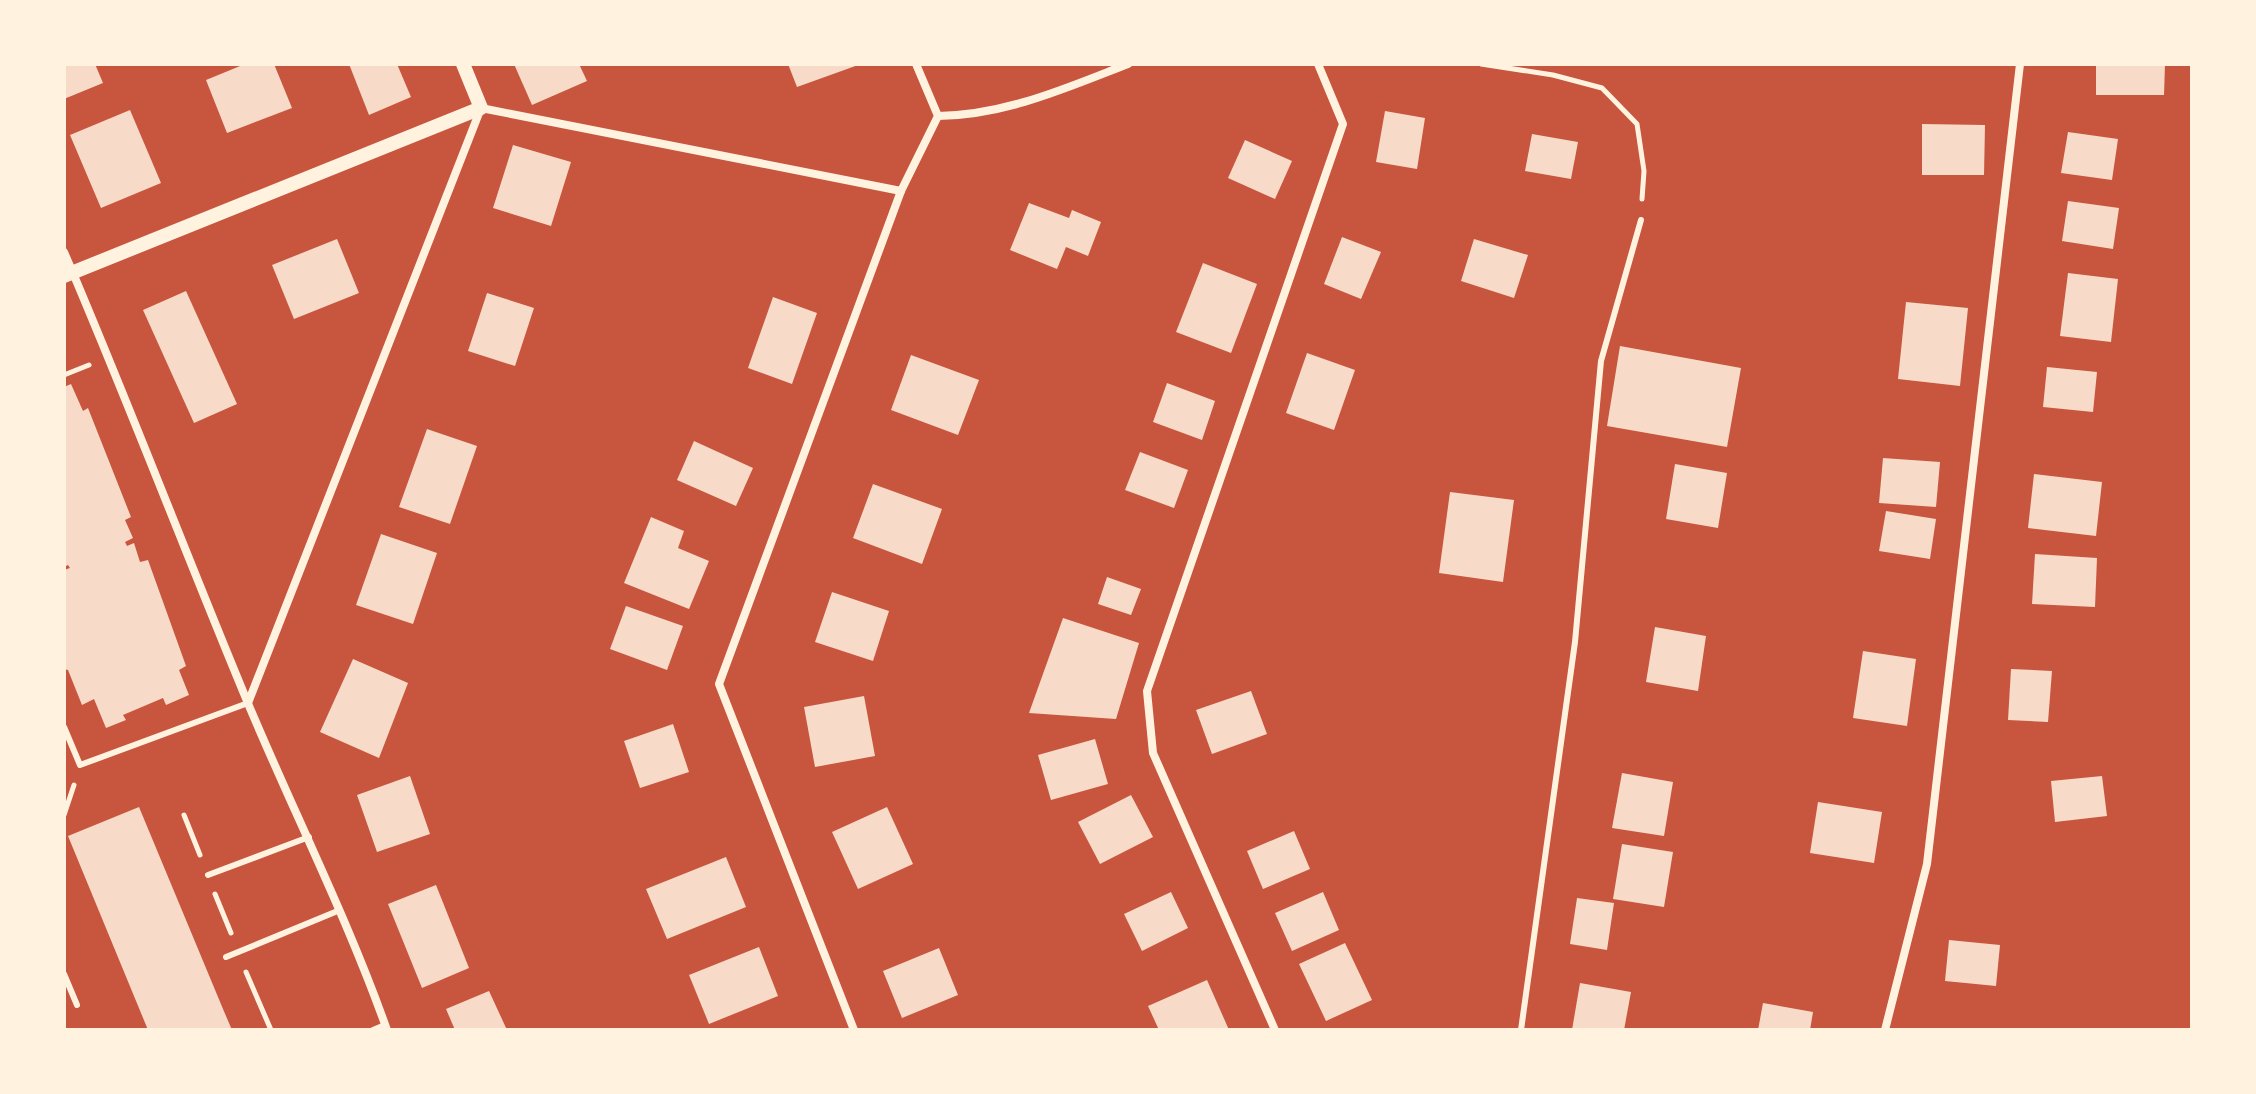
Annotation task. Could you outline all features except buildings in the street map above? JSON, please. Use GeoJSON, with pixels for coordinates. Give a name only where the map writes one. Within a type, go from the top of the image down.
{"type":"FeatureCollection","features":[{"type":"Feature","properties":{"kind":"street"},"geometry":{"type":"LineString","coordinates":[[248,703],[481,108],[463,64]]}},
{"type":"Feature","properties":{"kind":"street"},"geometry":{"type":"LineString","coordinates":[[854,1030],[719,684],[901,191],[938,116],[916,64]]}},
{"type":"Feature","properties":{"kind":"street"},"geometry":{"type":"LineString","coordinates":[[938,116],[969,116],[1035,100],[1128,64]]}},
{"type":"Feature","properties":{"kind":"street"},"geometry":{"type":"LineString","coordinates":[[1275,1030],[1153,753],[1147,691],[1343,124],[1318,64]]}},
{"type":"Feature","properties":{"kind":"street"},"geometry":{"type":"LineString","coordinates":[[1885,1030],[1927,864],[2020,64]]}},
{"type":"Feature","properties":{"kind":"street"},"geometry":{"type":"LineString","coordinates":[[68,274],[481,108],[901,191]]}},
{"type":"Feature","properties":{"kind":"street"},"geometry":{"type":"LineString","coordinates":[[64,252],[68,274],[98,330],[248,703],[340,910],[386,1028]]}},
{"type":"Feature","properties":{"kind":"lane"},"geometry":{"type":"LineString","coordinates":[[1521,1030],[1575,642],[1601,361],[1641,220]]}},
{"type":"Feature","properties":{"kind":"lane"},"geometry":{"type":"LineString","coordinates":[[64,727],[80,765],[248,703]]}},
{"type":"Feature","properties":{"kind":"lane"},"geometry":{"type":"LineString","coordinates":[[208,875],[309,837]]}},
{"type":"Feature","properties":{"kind":"lane"},"geometry":{"type":"LineString","coordinates":[[226,957],[340,910]]}},
{"type":"Feature","properties":{"kind":"lane"},"geometry":{"type":"LineString","coordinates":[[64,974],[77,1005]]}},
{"type":"Feature","properties":{"kind":"lane"},"geometry":{"type":"LineString","coordinates":[[373,1030],[386,1028]]}},
{"type":"Feature","properties":{"kind":"path"},"geometry":{"type":"LineString","coordinates":[[1481,64],[1553,75],[1602,88],[1637,124],[1644,171],[1641,220]]}},
{"type":"Feature","properties":{"kind":"path"},"geometry":{"type":"LineString","coordinates":[[64,815],[80,765]]}},
{"type":"Feature","properties":{"kind":"path"},"geometry":{"type":"LineString","coordinates":[[214,891],[223,913]]}},
{"type":"Feature","properties":{"kind":"path"},"geometry":{"type":"LineString","coordinates":[[256,996],[271,1030]]}}]}
